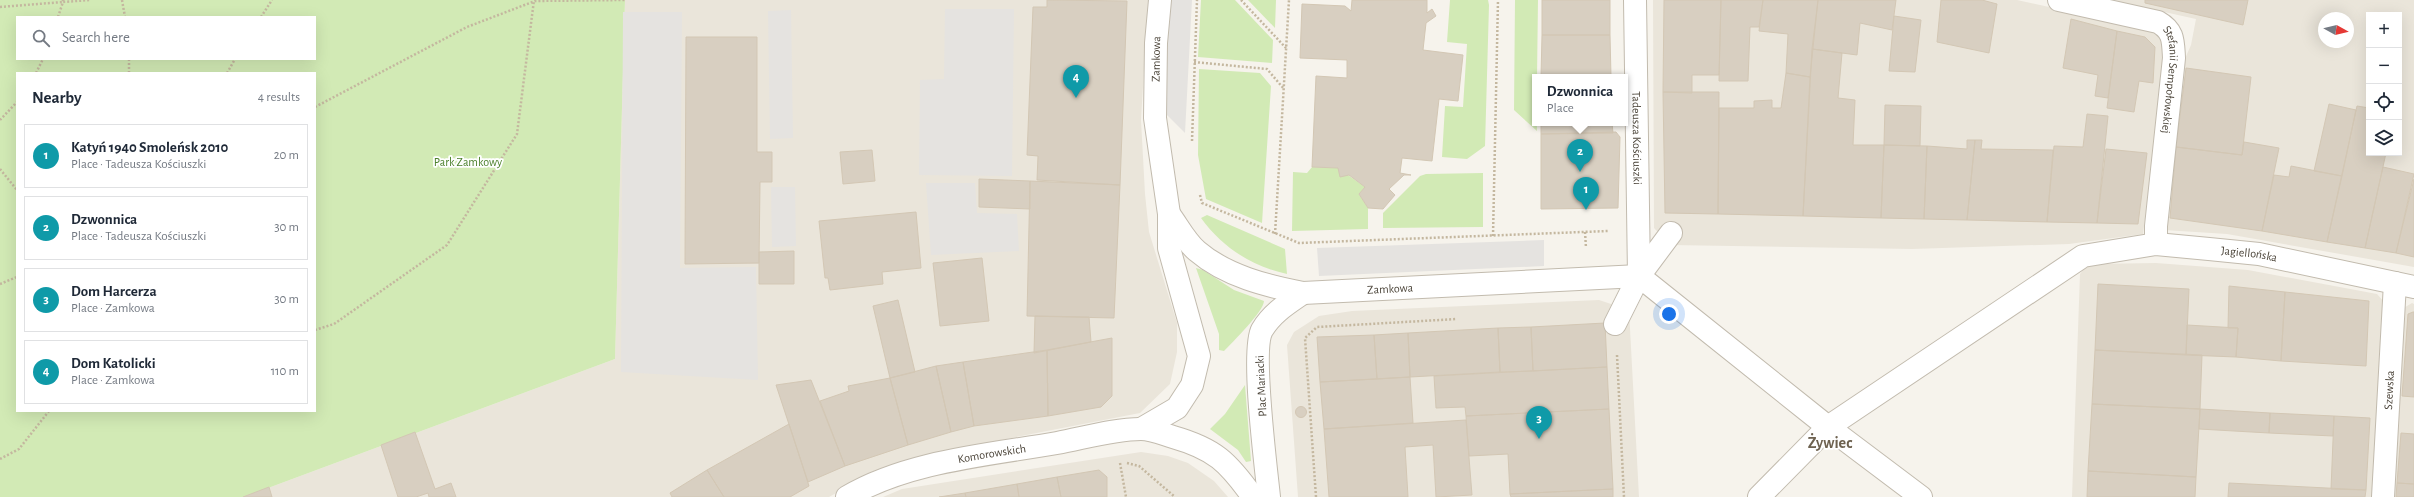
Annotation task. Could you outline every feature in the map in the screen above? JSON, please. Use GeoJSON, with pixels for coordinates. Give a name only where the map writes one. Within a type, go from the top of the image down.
{"type":"FeatureCollection","features":[{"type":"Feature","properties":{"kind":"street","name":"Zamkowa"},"geometry":{"type":"LineString","coordinates":[[1141,429],[1177,408],[1192,385],[1199,356],[1169,248],[1169,214],[1154,118],[1156,43],[1160,0]]}},
{"type":"Feature","properties":{"kind":"street","name":"Tadeusza Kościuszki"},"geometry":{"type":"LineString","coordinates":[[1635,0],[1639,276]]}},
{"type":"Feature","properties":{"kind":"street","name":"Stefanii Sempołowskiej"},"geometry":{"type":"LineString","coordinates":[[2059,0],[2158,22],[2168,28],[2173,37],[2174,58],[2156,226],[2156,244]]}},
{"type":"Feature","properties":{"kind":"street","name":"Zamkowa"},"geometry":{"type":"LineString","coordinates":[[1169,214],[1196,250],[1217,265],[1273,287],[1303,293],[1639,276]]}},
{"type":"Feature","properties":{"kind":"street"},"geometry":{"type":"LineString","coordinates":[[1615,324],[1639,276],[1671,233]]}},
{"type":"Feature","properties":{"kind":"street","name":"Jagiellońska"},"geometry":{"type":"LineString","coordinates":[[1828,427],[2083,256],[2156,244],[2259,254],[2405,285]]}},
{"type":"Feature","properties":{"kind":"street"},"geometry":{"type":"LineString","coordinates":[[1639,276],[1828,427],[1921,497]]}},
{"type":"Feature","properties":{"kind":"street","name":"Szewska"},"geometry":{"type":"LineString","coordinates":[[2383,497],[2405,285]]}},
{"type":"Feature","properties":{"kind":"street","name":"Plac Mariacki"},"geometry":{"type":"LineString","coordinates":[[1269,497],[1257,357],[1262,331],[1277,311],[1303,293]]}},
{"type":"Feature","properties":{"kind":"street"},"geometry":{"type":"LineString","coordinates":[[1759,497],[1828,427]]}},
{"type":"Feature","properties":{"kind":"street"},"geometry":{"type":"LineString","coordinates":[[1141,429],[1199,444],[1217,456],[1234,471],[1253,497]]}},
{"type":"Feature","properties":{"kind":"street","name":"Komorowskich"},"geometry":{"type":"LineString","coordinates":[[847,497],[861,489],[900,474],[948,462],[1141,429]]}},
{"type":"Feature","properties":{"kind":"path"},"geometry":{"type":"LineString","coordinates":[[0,7],[90,0]]}},
{"type":"Feature","properties":{"kind":"path"},"geometry":{"type":"LineString","coordinates":[[122,0],[125,16]]}},
{"type":"Feature","properties":{"kind":"path"},"geometry":{"type":"LineString","coordinates":[[262,16],[272,0]]}},
{"type":"Feature","properties":{"kind":"path"},"geometry":{"type":"LineString","coordinates":[[316,106],[467,27],[534,0],[625,0]]}},
{"type":"Feature","properties":{"kind":"path"},"geometry":{"type":"LineString","coordinates":[[316,330],[334,324],[447,245],[517,134],[534,0]]}},
{"type":"Feature","properties":{"kind":"path"},"geometry":{"type":"LineString","coordinates":[[1192,144],[1197,0]]}},
{"type":"Feature","properties":{"kind":"path"},"geometry":{"type":"LineString","coordinates":[[1241,0],[1286,48]]}},
{"type":"Feature","properties":{"kind":"path"},"geometry":{"type":"LineString","coordinates":[[1275,234],[1289,0]]}},
{"type":"Feature","properties":{"kind":"path"},"geometry":{"type":"LineString","coordinates":[[1494,236],[1498,0]]}},
{"type":"Feature","properties":{"kind":"path"},"geometry":{"type":"LineString","coordinates":[[58,16],[63,1]]}},
{"type":"Feature","properties":{"kind":"path"},"geometry":{"type":"LineString","coordinates":[[36,72],[42,60]]}},
{"type":"Feature","properties":{"kind":"path"},"geometry":{"type":"LineString","coordinates":[[129,60],[129,72]]}},
{"type":"Feature","properties":{"kind":"path"},"geometry":{"type":"LineString","coordinates":[[228,72],[234,60]]}},
{"type":"Feature","properties":{"kind":"path"},"geometry":{"type":"LineString","coordinates":[[1194,62],[1267,69],[1284,89]]}},
{"type":"Feature","properties":{"kind":"path"},"geometry":{"type":"LineString","coordinates":[[0,120],[16,103]]}},
{"type":"Feature","properties":{"kind":"path"},"geometry":{"type":"LineString","coordinates":[[0,169],[16,189]]}},
{"type":"Feature","properties":{"kind":"path"},"geometry":{"type":"LineString","coordinates":[[1199,192],[1202,203],[1299,243],[1585,232]]}},
{"type":"Feature","properties":{"kind":"path"},"geometry":{"type":"LineString","coordinates":[[0,284],[16,276]]}},
{"type":"Feature","properties":{"kind":"path"},"geometry":{"type":"LineString","coordinates":[[1316,497],[1305,338],[1317,327],[1462,318]]}},
{"type":"Feature","properties":{"kind":"path"},"geometry":{"type":"LineString","coordinates":[[1615,324],[1624,497]]}},
{"type":"Feature","properties":{"kind":"path"},"geometry":{"type":"LineString","coordinates":[[0,459],[19,449],[48,412]]}},
{"type":"Feature","properties":{"kind":"path"},"geometry":{"type":"LineString","coordinates":[[1119,460],[1126,497]]}},
{"type":"Feature","properties":{"kind":"shaded area"},"geometry":{"type":"Polygon","coordinates":[[[625,0],[1148,0],[1141,120],[1145,194],[1149,232],[1177,323],[1177,352],[1170,384],[1140,413],[965,447],[913,460],[868,475],[829,497],[244,497],[615,359],[625,0]]]}},
{"type":"Feature","properties":{"kind":"shaded area"},"geometry":{"type":"Polygon","coordinates":[[[1168,0],[1192,0],[1185,133],[1164,112],[1168,0]]]}},
{"type":"Feature","properties":{"kind":"shaded area"},"geometry":{"type":"Polygon","coordinates":[[[1653,0],[2017,0],[2150,29],[2160,36],[2165,64],[2143,234],[2069,244],[1912,249],[1670,245],[1654,228],[1653,0]]]}},
{"type":"Feature","properties":{"kind":"shaded area"},"geometry":{"type":"Polygon","coordinates":[[[2110,0],[2414,0],[2414,267],[2227,234],[2164,230],[2180,70],[2191,45],[2196,19],[2110,0]]]}},
{"type":"Feature","properties":{"kind":"shaded area"},"geometry":{"type":"Polygon","coordinates":[[[945,9],[1014,9],[1012,176],[919,175],[920,80],[944,79],[945,9]]]}},
{"type":"Feature","properties":{"kind":"shaded area"},"geometry":{"type":"Polygon","coordinates":[[[791,10],[793,138],[770,139],[768,11],[791,10]]]}},
{"type":"Feature","properties":{"kind":"shaded area"},"geometry":{"type":"Polygon","coordinates":[[[623,12],[682,12],[680,268],[756,267],[758,380],[621,372],[623,12]]]}},
{"type":"Feature","properties":{"kind":"shaded area"},"geometry":{"type":"Polygon","coordinates":[[[926,183],[975,183],[977,213],[1017,214],[1019,251],[931,255],[926,183]]]}},
{"type":"Feature","properties":{"kind":"shaded area"},"geometry":{"type":"Polygon","coordinates":[[[771,187],[795,187],[796,246],[772,247],[771,187]]]}},
{"type":"Feature","properties":{"kind":"shaded area"},"geometry":{"type":"Polygon","coordinates":[[[1544,240],[1544,266],[1319,276],[1317,248],[1544,240]]]}},
{"type":"Feature","properties":{"kind":"shaded area"},"geometry":{"type":"Polygon","coordinates":[[[2156,263],[2248,270],[2377,294],[2385,303],[2375,497],[2072,497],[2080,274],[2087,265],[2156,263]]]}},
{"type":"Feature","properties":{"kind":"shaded area"},"geometry":{"type":"Polygon","coordinates":[[[1599,300],[1629,310],[1639,497],[1298,497],[1287,345],[1294,332],[1319,316],[1352,311],[1599,300]]]}},
{"type":"Feature","properties":{"kind":"shaded area"},"geometry":{"type":"Polygon","coordinates":[[[2412,303],[2414,304],[2414,497],[2389,497],[2402,309],[2412,303]]]}},
{"type":"Feature","properties":{"kind":"shaded area"},"geometry":{"type":"Polygon","coordinates":[[[1141,452],[1168,456],[1188,463],[1214,481],[1228,497],[883,497],[902,489],[1141,452]]]}},
{"type":"Feature","properties":{"kind":"green space","name":"Park Zamkowy"},"geometry":{"type":"Polygon","coordinates":[[[0,0],[625,0],[615,359],[244,497],[0,497],[0,0]]]}},
{"type":"Feature","properties":{"kind":"green space"},"geometry":{"type":"Polygon","coordinates":[[[1201,0],[1235,0],[1273,40],[1272,63],[1198,57],[1201,0]]]}},
{"type":"Feature","properties":{"kind":"green space"},"geometry":{"type":"Polygon","coordinates":[[[1248,0],[1276,0],[1275,28],[1248,0]]]}},
{"type":"Feature","properties":{"kind":"green space"},"geometry":{"type":"Polygon","coordinates":[[[1450,0],[1488,0],[1489,5],[1485,146],[1467,159],[1442,157],[1445,106],[1463,107],[1467,44],[1447,42],[1450,0]]]}},
{"type":"Feature","properties":{"kind":"green space"},"geometry":{"type":"Polygon","coordinates":[[[1515,0],[1538,0],[1537,74],[1532,74],[1532,126],[1537,126],[1537,131],[1514,110],[1515,0]]]}},
{"type":"Feature","properties":{"kind":"green space"},"geometry":{"type":"Polygon","coordinates":[[[1199,69],[1260,73],[1271,86],[1262,223],[1206,199],[1198,155],[1199,69]]]}},
{"type":"Feature","properties":{"kind":"green space"},"geometry":{"type":"Polygon","coordinates":[[[1312,167],[1338,168],[1365,187],[1359,194],[1368,208],[1368,229],[1292,231],[1293,172],[1307,173],[1312,167]]]}},
{"type":"Feature","properties":{"kind":"green space"},"geometry":{"type":"Polygon","coordinates":[[[1483,173],[1483,227],[1383,228],[1383,213],[1420,176],[1426,174],[1483,173]]]}},
{"type":"Feature","properties":{"kind":"green space"},"geometry":{"type":"Polygon","coordinates":[[[1207,215],[1285,249],[1287,274],[1261,266],[1238,254],[1218,238],[1201,218],[1207,215]]]}},
{"type":"Feature","properties":{"kind":"green space"},"geometry":{"type":"Polygon","coordinates":[[[1196,268],[1203,270],[1234,290],[1264,301],[1259,312],[1224,351],[1219,350],[1219,334],[1196,268]]]}},
{"type":"Feature","properties":{"kind":"green space"},"geometry":{"type":"Polygon","coordinates":[[[1245,385],[1251,461],[1246,462],[1238,450],[1210,429],[1225,414],[1245,385]]]}},
{"type":"Feature","properties":{"kind":"building"},"geometry":{"type":"Polygon","coordinates":[[[1047,0],[1127,1],[1120,185],[1037,180],[1038,156],[1027,155],[1033,7],[1047,7],[1047,0]]]}},
{"type":"Feature","properties":{"kind":"building"},"geometry":{"type":"Polygon","coordinates":[[[1352,0],[1427,0],[1427,13],[1432,9],[1436,16],[1426,23],[1423,50],[1463,55],[1458,101],[1439,99],[1432,161],[1402,158],[1400,173],[1411,175],[1404,175],[1389,189],[1395,195],[1383,209],[1368,208],[1359,194],[1365,187],[1349,175],[1340,177],[1338,168],[1312,167],[1316,76],[1347,78],[1347,60],[1300,58],[1302,4],[1345,6],[1351,11],[1352,0]]]}},
{"type":"Feature","properties":{"kind":"building"},"geometry":{"type":"Polygon","coordinates":[[[1542,0],[1610,0],[1610,35],[1542,35],[1542,0]]]}},
{"type":"Feature","properties":{"kind":"building"},"geometry":{"type":"Polygon","coordinates":[[[1664,0],[1721,0],[1719,75],[1692,75],[1692,93],[1663,92],[1664,0]]]}},
{"type":"Feature","properties":{"kind":"building"},"geometry":{"type":"Polygon","coordinates":[[[1721,0],[1763,0],[1759,27],[1750,27],[1748,81],[1719,81],[1721,0]]]}},
{"type":"Feature","properties":{"kind":"building"},"geometry":{"type":"Polygon","coordinates":[[[1763,0],[1818,0],[1810,77],[1786,73],[1788,34],[1759,31],[1763,0]]]}},
{"type":"Feature","properties":{"kind":"building"},"geometry":{"type":"Polygon","coordinates":[[[1818,0],[1896,0],[1892,30],[1860,23],[1857,55],[1812,49],[1818,0]]]}},
{"type":"Feature","properties":{"kind":"building"},"geometry":{"type":"Polygon","coordinates":[[[1941,0],[1982,0],[1997,4],[1989,53],[1937,42],[1941,0]]]}},
{"type":"Feature","properties":{"kind":"building"},"geometry":{"type":"Polygon","coordinates":[[[2145,0],[2248,0],[2243,25],[2145,3],[2145,0]]]}},
{"type":"Feature","properties":{"kind":"building"},"geometry":{"type":"Polygon","coordinates":[[[1894,16],[1921,20],[1915,72],[1889,71],[1894,16]]]}},
{"type":"Feature","properties":{"kind":"building"},"geometry":{"type":"Polygon","coordinates":[[[2071,19],[2117,31],[2108,98],[2095,96],[2098,75],[2063,68],[2071,19]]]}},
{"type":"Feature","properties":{"kind":"building"},"geometry":{"type":"Polygon","coordinates":[[[2117,31],[2145,37],[2155,47],[2153,83],[2139,81],[2134,112],[2107,108],[2117,31]]]}},
{"type":"Feature","properties":{"kind":"building"},"geometry":{"type":"Polygon","coordinates":[[[1542,35],[1610,35],[1611,74],[1541,74],[1542,35]]]}},
{"type":"Feature","properties":{"kind":"building"},"geometry":{"type":"Polygon","coordinates":[[[686,37],[757,37],[757,152],[772,152],[772,182],[760,182],[759,263],[685,264],[686,37]]]}},
{"type":"Feature","properties":{"kind":"building"},"geometry":{"type":"Polygon","coordinates":[[[1812,49],[1842,53],[1838,98],[1855,100],[1853,145],[1884,145],[1881,218],[1803,216],[1812,49]]]}},
{"type":"Feature","properties":{"kind":"building"},"geometry":{"type":"Polygon","coordinates":[[[2186,68],[2251,77],[2242,155],[2176,147],[2186,68]]]}},
{"type":"Feature","properties":{"kind":"building"},"geometry":{"type":"Polygon","coordinates":[[[1786,73],[1810,77],[1803,216],[1718,214],[1719,108],[1754,108],[1754,101],[1772,100],[1772,108],[1781,108],[1786,73]]]}},
{"type":"Feature","properties":{"kind":"building"},"geometry":{"type":"Polygon","coordinates":[[[1663,92],[1719,92],[1718,214],[1665,213],[1663,92]]]}},
{"type":"Feature","properties":{"kind":"building"},"geometry":{"type":"Polygon","coordinates":[[[2329,104],[2356,110],[2342,176],[2314,171],[2329,104]]]}},
{"type":"Feature","properties":{"kind":"building"},"geometry":{"type":"Polygon","coordinates":[[[1885,105],[1921,106],[1920,146],[1884,145],[1885,105]]]}},
{"type":"Feature","properties":{"kind":"building"},"geometry":{"type":"Polygon","coordinates":[[[2357,106],[2366,108],[2366,156],[2385,156],[2365,248],[2327,242],[2357,106]]]}},
{"type":"Feature","properties":{"kind":"building"},"geometry":{"type":"Polygon","coordinates":[[[2087,114],[2108,116],[2097,223],[2047,222],[2054,146],[2083,147],[2087,114]]]}},
{"type":"Feature","properties":{"kind":"building"},"geometry":{"type":"Polygon","coordinates":[[[1541,126],[1612,126],[1613,133],[1541,134],[1541,126]]]}},
{"type":"Feature","properties":{"kind":"building"},"geometry":{"type":"Polygon","coordinates":[[[1616,132],[1620,137],[1618,208],[1541,209],[1541,134],[1616,132]]]}},
{"type":"Feature","properties":{"kind":"building"},"geometry":{"type":"Polygon","coordinates":[[[1967,140],[1975,140],[1967,220],[1924,219],[1927,146],[1967,149],[1967,140]]]}},
{"type":"Feature","properties":{"kind":"building"},"geometry":{"type":"Polygon","coordinates":[[[1975,140],[1982,140],[1981,149],[2053,150],[2047,222],[1967,220],[1975,140]]]}},
{"type":"Feature","properties":{"kind":"building"},"geometry":{"type":"Polygon","coordinates":[[[2244,142],[2279,148],[2262,231],[2170,218],[2176,147],[2242,155],[2244,142]]]}},
{"type":"Feature","properties":{"kind":"building"},"geometry":{"type":"Polygon","coordinates":[[[1884,145],[1927,146],[1924,219],[1881,218],[1884,145]]]}},
{"type":"Feature","properties":{"kind":"building"},"geometry":{"type":"Polygon","coordinates":[[[2106,149],[2147,153],[2138,224],[2097,223],[2106,149]]]}},
{"type":"Feature","properties":{"kind":"building"},"geometry":{"type":"Polygon","coordinates":[[[872,150],[875,181],[843,184],[840,152],[872,150]]]}},
{"type":"Feature","properties":{"kind":"building"},"geometry":{"type":"Polygon","coordinates":[[[2291,166],[2342,176],[2327,242],[2262,231],[2274,175],[2289,177],[2291,166]]]}},
{"type":"Feature","properties":{"kind":"building"},"geometry":{"type":"Polygon","coordinates":[[[2383,167],[2414,174],[2396,253],[2365,248],[2383,167]]]}},
{"type":"Feature","properties":{"kind":"building"},"geometry":{"type":"Polygon","coordinates":[[[979,179],[1030,181],[1030,209],[979,207],[979,179]]]}},
{"type":"Feature","properties":{"kind":"building"},"geometry":{"type":"Polygon","coordinates":[[[2414,179],[2414,257],[2396,253],[2414,179]]]}},
{"type":"Feature","properties":{"kind":"building"},"geometry":{"type":"Polygon","coordinates":[[[1030,181],[1120,185],[1114,318],[1027,316],[1030,181]]]}},
{"type":"Feature","properties":{"kind":"building"},"geometry":{"type":"Polygon","coordinates":[[[916,212],[921,268],[882,272],[883,284],[830,290],[828,278],[825,278],[819,221],[916,212]]]}},
{"type":"Feature","properties":{"kind":"building"},"geometry":{"type":"Polygon","coordinates":[[[794,251],[794,284],[759,284],[759,252],[794,251]]]}},
{"type":"Feature","properties":{"kind":"building"},"geometry":{"type":"Polygon","coordinates":[[[982,258],[989,321],[940,326],[933,263],[982,258]]]}},
{"type":"Feature","properties":{"kind":"building"},"geometry":{"type":"Polygon","coordinates":[[[2098,284],[2189,289],[2186,355],[2095,350],[2098,284]]]}},
{"type":"Feature","properties":{"kind":"building"},"geometry":{"type":"Polygon","coordinates":[[[2229,286],[2285,292],[2281,361],[2236,357],[2238,328],[2228,328],[2229,286]]]}},
{"type":"Feature","properties":{"kind":"building"},"geometry":{"type":"Polygon","coordinates":[[[2285,292],[2369,301],[2366,366],[2281,361],[2285,292]]]}},
{"type":"Feature","properties":{"kind":"building"},"geometry":{"type":"Polygon","coordinates":[[[898,300],[915,372],[890,378],[873,306],[898,300]]]}},
{"type":"Feature","properties":{"kind":"building"},"geometry":{"type":"Polygon","coordinates":[[[2413,312],[2414,397],[2402,396],[2408,314],[2413,312]]]}},
{"type":"Feature","properties":{"kind":"building"},"geometry":{"type":"Polygon","coordinates":[[[1035,316],[1089,317],[1091,342],[1034,353],[1035,316]]]}},
{"type":"Feature","properties":{"kind":"building"},"geometry":{"type":"Polygon","coordinates":[[[1605,323],[1607,367],[1533,371],[1531,327],[1605,323]]]}},
{"type":"Feature","properties":{"kind":"building"},"geometry":{"type":"Polygon","coordinates":[[[2187,325],[2238,328],[2236,357],[2186,355],[2187,325]]]}},
{"type":"Feature","properties":{"kind":"building"},"geometry":{"type":"Polygon","coordinates":[[[1531,327],[1533,371],[1500,372],[1498,328],[1531,327]]]}},
{"type":"Feature","properties":{"kind":"building"},"geometry":{"type":"Polygon","coordinates":[[[1498,328],[1500,372],[1410,377],[1408,333],[1498,328]]]}},
{"type":"Feature","properties":{"kind":"building"},"geometry":{"type":"Polygon","coordinates":[[[1408,333],[1410,377],[1377,379],[1374,335],[1408,333]]]}},
{"type":"Feature","properties":{"kind":"building"},"geometry":{"type":"Polygon","coordinates":[[[1374,335],[1377,379],[1320,382],[1317,337],[1374,335]]]}},
{"type":"Feature","properties":{"kind":"building"},"geometry":{"type":"Polygon","coordinates":[[[1112,338],[1112,396],[1101,407],[1048,416],[1047,350],[1112,338]]]}},
{"type":"Feature","properties":{"kind":"building"},"geometry":{"type":"Polygon","coordinates":[[[1047,350],[1048,416],[974,426],[963,362],[1047,350]]]}},
{"type":"Feature","properties":{"kind":"building"},"geometry":{"type":"Polygon","coordinates":[[[2095,350],[2202,355],[2200,409],[2092,404],[2095,350]]]}},
{"type":"Feature","properties":{"kind":"building"},"geometry":{"type":"Polygon","coordinates":[[[963,362],[974,426],[951,432],[936,366],[963,362]]]}},
{"type":"Feature","properties":{"kind":"building"},"geometry":{"type":"Polygon","coordinates":[[[936,366],[951,432],[908,445],[890,378],[936,366]]]}},
{"type":"Feature","properties":{"kind":"building"},"geometry":{"type":"Polygon","coordinates":[[[1607,367],[1609,409],[1466,416],[1465,407],[1436,408],[1434,376],[1607,367]]]}},
{"type":"Feature","properties":{"kind":"building"},"geometry":{"type":"Polygon","coordinates":[[[1410,377],[1413,423],[1324,429],[1320,382],[1410,377]]]}},
{"type":"Feature","properties":{"kind":"building"},"geometry":{"type":"Polygon","coordinates":[[[890,378],[908,445],[845,466],[820,401],[849,391],[848,386],[890,378]]]}},
{"type":"Feature","properties":{"kind":"building"},"geometry":{"type":"Polygon","coordinates":[[[811,380],[845,466],[808,482],[776,385],[811,380]]]}},
{"type":"Feature","properties":{"kind":"building"},"geometry":{"type":"Polygon","coordinates":[[[2092,404],[2200,409],[2196,477],[2088,471],[2092,404]]]}},
{"type":"Feature","properties":{"kind":"building"},"geometry":{"type":"Polygon","coordinates":[[[1299,407],[1303,407],[1305,408],[1305,416],[1299,417],[1296,414],[1296,410],[1299,407]]]}},
{"type":"Feature","properties":{"kind":"building"},"geometry":{"type":"Polygon","coordinates":[[[1609,409],[1613,489],[1510,494],[1508,454],[1469,456],[1466,416],[1609,409]]]}},
{"type":"Feature","properties":{"kind":"building"},"geometry":{"type":"Polygon","coordinates":[[[2200,409],[2270,413],[2269,433],[2199,429],[2200,409]]]}},
{"type":"Feature","properties":{"kind":"building"},"geometry":{"type":"Polygon","coordinates":[[[2270,413],[2334,416],[2333,436],[2269,433],[2270,413]]]}},
{"type":"Feature","properties":{"kind":"building"},"geometry":{"type":"Polygon","coordinates":[[[2334,416],[2370,418],[2366,490],[2331,489],[2334,416]]]}},
{"type":"Feature","properties":{"kind":"building"},"geometry":{"type":"Polygon","coordinates":[[[1466,420],[1472,495],[1436,497],[1433,445],[1405,447],[1408,497],[1329,497],[1324,429],[1466,420]]]}},
{"type":"Feature","properties":{"kind":"building"},"geometry":{"type":"Polygon","coordinates":[[[789,424],[809,486],[790,497],[724,497],[707,470],[789,424]]]}},
{"type":"Feature","properties":{"kind":"building"},"geometry":{"type":"Polygon","coordinates":[[[415,432],[435,489],[451,483],[456,497],[429,497],[428,493],[416,497],[398,497],[381,445],[415,432]]]}},
{"type":"Feature","properties":{"kind":"building"},"geometry":{"type":"Polygon","coordinates":[[[2401,433],[2414,434],[2414,484],[2397,483],[2401,433]]]}},
{"type":"Feature","properties":{"kind":"building"},"geometry":{"type":"Polygon","coordinates":[[[707,470],[724,497],[672,497],[670,493],[707,470]]]}},
{"type":"Feature","properties":{"kind":"building"},"geometry":{"type":"Polygon","coordinates":[[[1099,470],[1107,477],[1107,497],[1061,497],[1057,477],[1099,470]]]}},
{"type":"Feature","properties":{"kind":"building"},"geometry":{"type":"Polygon","coordinates":[[[2088,471],[2196,477],[2195,497],[2087,497],[2088,471]]]}},
{"type":"Feature","properties":{"kind":"building"},"geometry":{"type":"Polygon","coordinates":[[[1057,477],[1061,497],[1019,497],[1017,484],[1057,477]]]}},
{"type":"Feature","properties":{"kind":"building"},"geometry":{"type":"Polygon","coordinates":[[[2229,483],[2366,490],[2365,497],[2228,497],[2229,483]]]}},
{"type":"Feature","properties":{"kind":"building"},"geometry":{"type":"Polygon","coordinates":[[[2397,483],[2414,484],[2414,497],[2396,497],[2397,483]]]}},
{"type":"Feature","properties":{"kind":"building"},"geometry":{"type":"Polygon","coordinates":[[[1017,484],[1019,497],[966,497],[965,493],[1017,484]]]}},
{"type":"Feature","properties":{"kind":"building"},"geometry":{"type":"Polygon","coordinates":[[[269,487],[272,497],[243,497],[269,487]]]}},
{"type":"Feature","properties":{"kind":"building"},"geometry":{"type":"Polygon","coordinates":[[[1613,489],[1613,497],[1511,497],[1510,494],[1613,489]]]}},
{"type":"Feature","properties":{"kind":"building"},"geometry":{"type":"Polygon","coordinates":[[[965,493],[966,497],[939,497],[965,493]]]}},
{"type":"Feature","properties":{"kind":"place","name":"Dom Katolicki"},"geometry":{"type":"Point","coordinates":[1076,98]}},
{"type":"Feature","properties":{"kind":"place","name":"Dzwonnica"},"geometry":{"type":"Point","coordinates":[1580,172]}},
{"type":"Feature","properties":{"kind":"place","name":"Katyń 1940 Smoleńsk 2010"},"geometry":{"type":"Point","coordinates":[1586,210]}},
{"type":"Feature","properties":{"kind":"place","name":"Dom Harcerza"},"geometry":{"type":"Point","coordinates":[1539,439]}},
{"type":"Feature","properties":{"kind":"district","name":"Żywiec"},"geometry":{"type":"Point","coordinates":[1830,442]}}]}
